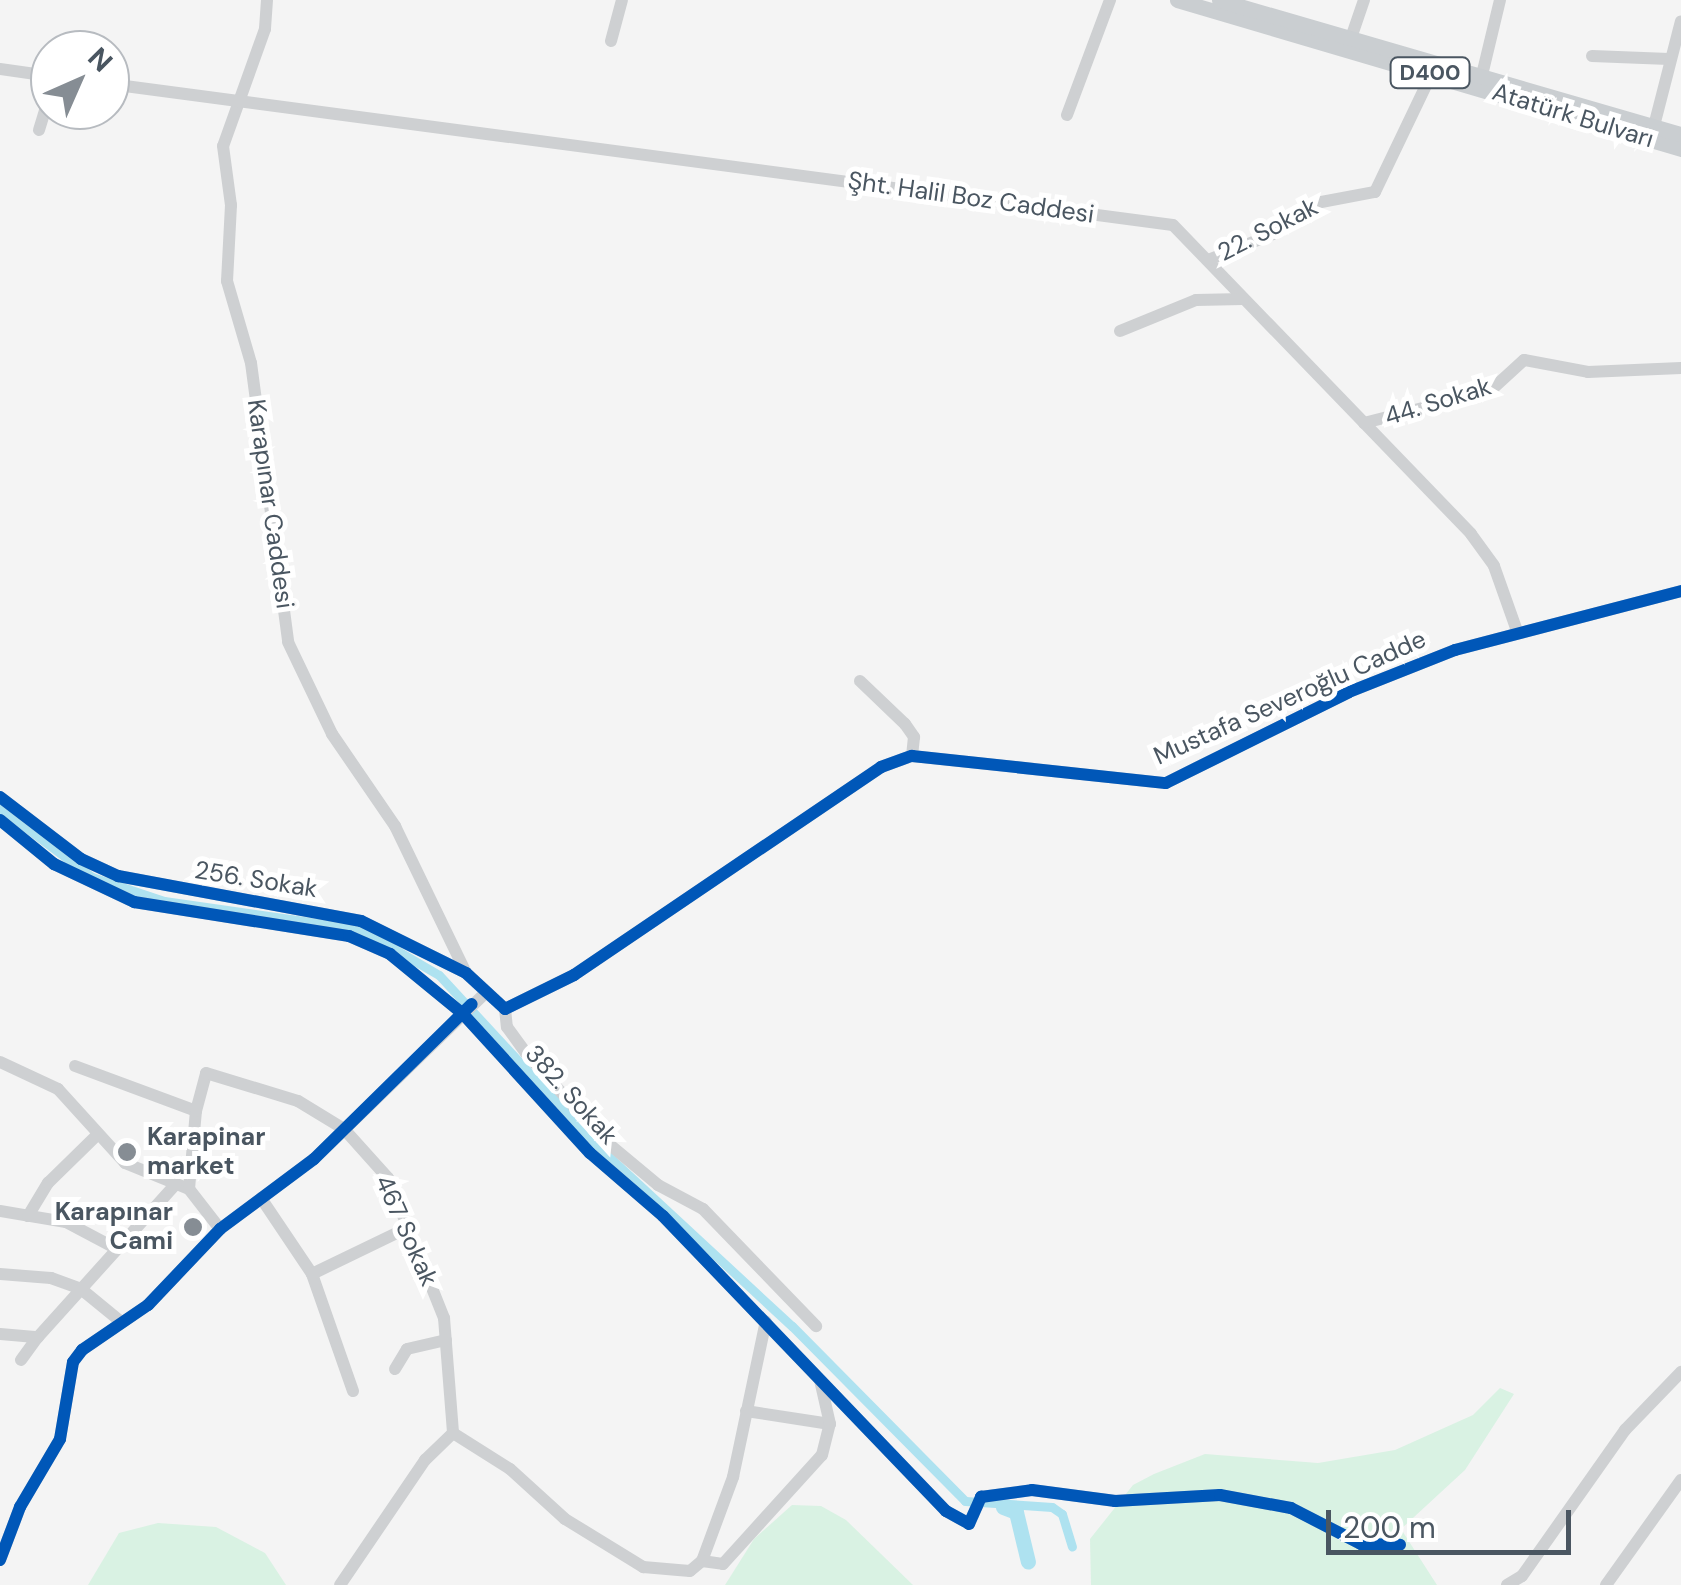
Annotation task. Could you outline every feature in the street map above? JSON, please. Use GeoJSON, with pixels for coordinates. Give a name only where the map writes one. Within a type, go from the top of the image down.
{"type":"FeatureCollection","features":[{"type":"Feature","properties":{"kind":"main road","name":"Atatürk Bulvarı"},"geometry":{"type":"LineString","coordinates":[[1179,0],[1681,148]]}},
{"type":"Feature","properties":{"kind":"main road","name":"Atatürk Bulvarı"},"geometry":{"type":"LineString","coordinates":[[1219,0],[1681,134]]}},
{"type":"Feature","properties":{"kind":"street","name":"Karapınar Caddesi"},"geometry":{"type":"LineString","coordinates":[[267,0],[265,30],[224,146],[231,206],[227,280],[251,363],[288,642],[332,734],[395,826],[466,973]]}},
{"type":"Feature","properties":{"kind":"street"},"geometry":{"type":"LineString","coordinates":[[611,41],[622,0]]}},
{"type":"Feature","properties":{"kind":"street"},"geometry":{"type":"LineString","coordinates":[[1068,115],[1110,0]]}},
{"type":"Feature","properties":{"kind":"street"},"geometry":{"type":"LineString","coordinates":[[1351,38],[1364,0]]}},
{"type":"Feature","properties":{"kind":"street"},"geometry":{"type":"LineString","coordinates":[[1482,75],[1500,0]]}},
{"type":"Feature","properties":{"kind":"street"},"geometry":{"type":"LineString","coordinates":[[1654,126],[1681,22]]}},
{"type":"Feature","properties":{"kind":"street"},"geometry":{"type":"LineString","coordinates":[[1592,56],[1672,68]]}},
{"type":"Feature","properties":{"kind":"street"},"geometry":{"type":"LineString","coordinates":[[0,69],[30,73]]}},
{"type":"Feature","properties":{"kind":"street","name":"22. Sokak"},"geometry":{"type":"LineString","coordinates":[[1208,260],[1273,234],[1316,203],[1376,192],[1432,74]]}},
{"type":"Feature","properties":{"kind":"street","name":"Şht. Halil Boz Caddesi"},"geometry":{"type":"LineString","coordinates":[[130,87],[1173,225],[1471,534],[1494,566],[1517,631]]}},
{"type":"Feature","properties":{"kind":"street"},"geometry":{"type":"LineString","coordinates":[[1120,331],[1196,300],[1243,299]]}},
{"type":"Feature","properties":{"kind":"street","name":"44. Sokak"},"geometry":{"type":"LineString","coordinates":[[1364,423],[1490,391],[1524,360],[1588,372],[1681,368]]}},
{"type":"Feature","properties":{"kind":"street","name":"Mustafa Severoğlu Cadde"},"geometry":{"type":"LineString","coordinates":[[505,1009],[574,974],[881,767],[912,756],[1166,783],[1349,692],[1517,631],[1681,591]]}},
{"type":"Feature","properties":{"kind":"street"},"geometry":{"type":"LineString","coordinates":[[860,681],[905,724],[914,737],[912,756]]}},
{"type":"Feature","properties":{"kind":"street","name":"256. Sokak"},"geometry":{"type":"LineString","coordinates":[[0,797],[81,859],[118,876],[361,921],[466,973],[480,998],[505,1009]]}},
{"type":"Feature","properties":{"kind":"street","name":"382. Sokak"},"geometry":{"type":"LineString","coordinates":[[0,820],[54,864],[134,902],[349,936],[390,954],[463,1014],[590,1153],[766,1321],[946,1511],[969,1524],[975,1504],[1062,1489],[1115,1501],[1220,1495],[1291,1508],[1361,1544],[1400,1545]]}},
{"type":"Feature","properties":{"kind":"street"},"geometry":{"type":"LineString","coordinates":[[0,1560],[20,1507],[60,1439],[74,1362],[120,1321],[148,1305],[220,1228],[344,1129],[480,998]]}},
{"type":"Feature","properties":{"kind":"street"},"geometry":{"type":"LineString","coordinates":[[505,1009],[507,1027],[526,1053],[604,1139],[658,1185],[703,1209],[816,1326]]}},
{"type":"Feature","properties":{"kind":"street"},"geometry":{"type":"LineString","coordinates":[[0,1062],[58,1089],[135,1170],[183,1187],[220,1228]]}},
{"type":"Feature","properties":{"kind":"street"},"geometry":{"type":"LineString","coordinates":[[21,1360],[115,1248],[183,1187],[196,1111],[75,1066]]}},
{"type":"Feature","properties":{"kind":"street","name":"467 Sokak"},"geometry":{"type":"LineString","coordinates":[[196,1111],[206,1073],[298,1102],[344,1129],[388,1178],[444,1318],[453,1433]]}},
{"type":"Feature","properties":{"kind":"street"},"geometry":{"type":"LineString","coordinates":[[28,1216],[48,1183],[97,1134]]}},
{"type":"Feature","properties":{"kind":"street"},"geometry":{"type":"LineString","coordinates":[[262,1198],[312,1274],[353,1391]]}},
{"type":"Feature","properties":{"kind":"street"},"geometry":{"type":"LineString","coordinates":[[0,1211],[66,1222],[115,1248]]}},
{"type":"Feature","properties":{"kind":"street"},"geometry":{"type":"LineString","coordinates":[[312,1274],[405,1228]]}},
{"type":"Feature","properties":{"kind":"street"},"geometry":{"type":"LineString","coordinates":[[0,1274],[52,1278],[81,1289],[120,1321]]}},
{"type":"Feature","properties":{"kind":"street"},"geometry":{"type":"LineString","coordinates":[[340,1585],[425,1460],[453,1433],[510,1469],[565,1519],[643,1567],[690,1571],[702,1561],[733,1477],[766,1321]]}},
{"type":"Feature","properties":{"kind":"street"},"geometry":{"type":"LineString","coordinates":[[0,1334],[38,1338]]}},
{"type":"Feature","properties":{"kind":"street"},"geometry":{"type":"LineString","coordinates":[[396,1369],[407,1349],[446,1340]]}},
{"type":"Feature","properties":{"kind":"street"},"geometry":{"type":"LineString","coordinates":[[1507,1585],[1530,1564],[1626,1430],[1681,1372]]}},
{"type":"Feature","properties":{"kind":"street"},"geometry":{"type":"LineString","coordinates":[[702,1561],[723,1564],[809,1473],[830,1424],[819,1379]]}},
{"type":"Feature","properties":{"kind":"street"},"geometry":{"type":"LineString","coordinates":[[746,1411],[830,1424]]}},
{"type":"Feature","properties":{"kind":"street"},"geometry":{"type":"LineString","coordinates":[[1606,1585],[1681,1480]]}},
{"type":"Feature","properties":{"kind":"green space"},"geometry":{"type":"Polygon","coordinates":[[[1500,1388],[1514,1394],[1465,1470],[1401,1529],[1437,1585],[1091,1585],[1090,1539],[1133,1485],[1154,1474],[1205,1454],[1318,1463],[1395,1450],[1473,1415],[1500,1388]]]}},
{"type":"Feature","properties":{"kind":"green space"},"geometry":{"type":"Polygon","coordinates":[[[792,1505],[821,1506],[846,1520],[913,1585],[725,1585],[754,1539],[792,1505]]]}},
{"type":"Feature","properties":{"kind":"green space"},"geometry":{"type":"Polygon","coordinates":[[[158,1523],[216,1527],[265,1553],[286,1585],[88,1585],[119,1533],[158,1523]]]}},
{"type":"Feature","properties":{"kind":"waterway"},"geometry":{"type":"LineString","coordinates":[[0,808],[92,877],[164,901],[360,929],[439,975],[593,1142],[792,1326],[965,1501],[1052,1507],[1062,1514],[1072,1547]]}},
{"type":"Feature","properties":{"kind":"waterway"},"geometry":{"type":"LineString","coordinates":[[1003,1507],[1016,1512],[1028,1562]]}},
{"type":"Feature","properties":{"kind":"cycle path"},"geometry":{"type":"LineString","coordinates":[[0,797],[81,859],[118,876],[361,921],[466,973],[505,1009],[574,975],[881,767],[912,756],[1166,783],[1349,692],[1455,650],[1681,591]]}},
{"type":"Feature","properties":{"kind":"cycle path"},"geometry":{"type":"LineString","coordinates":[[0,820],[54,864],[134,902],[349,936],[390,954],[463,1014],[590,1153],[663,1216],[946,1511],[969,1524],[981,1497],[1032,1490],[1115,1501],[1220,1495],[1291,1508],[1361,1544],[1400,1545]]}},
{"type":"Feature","properties":{"kind":"cycle path"},"geometry":{"type":"LineString","coordinates":[[0,1560],[20,1507],[60,1439],[73,1362],[82,1350],[148,1305],[220,1229],[314,1159],[472,1004]]}},
{"type":"Feature","properties":{"kind":"place","name":"Karapinar market"},"geometry":{"type":"Point","coordinates":[127,1152]}},
{"type":"Feature","properties":{"kind":"place","name":"Karapınar Cami"},"geometry":{"type":"Point","coordinates":[193,1227]}}]}
